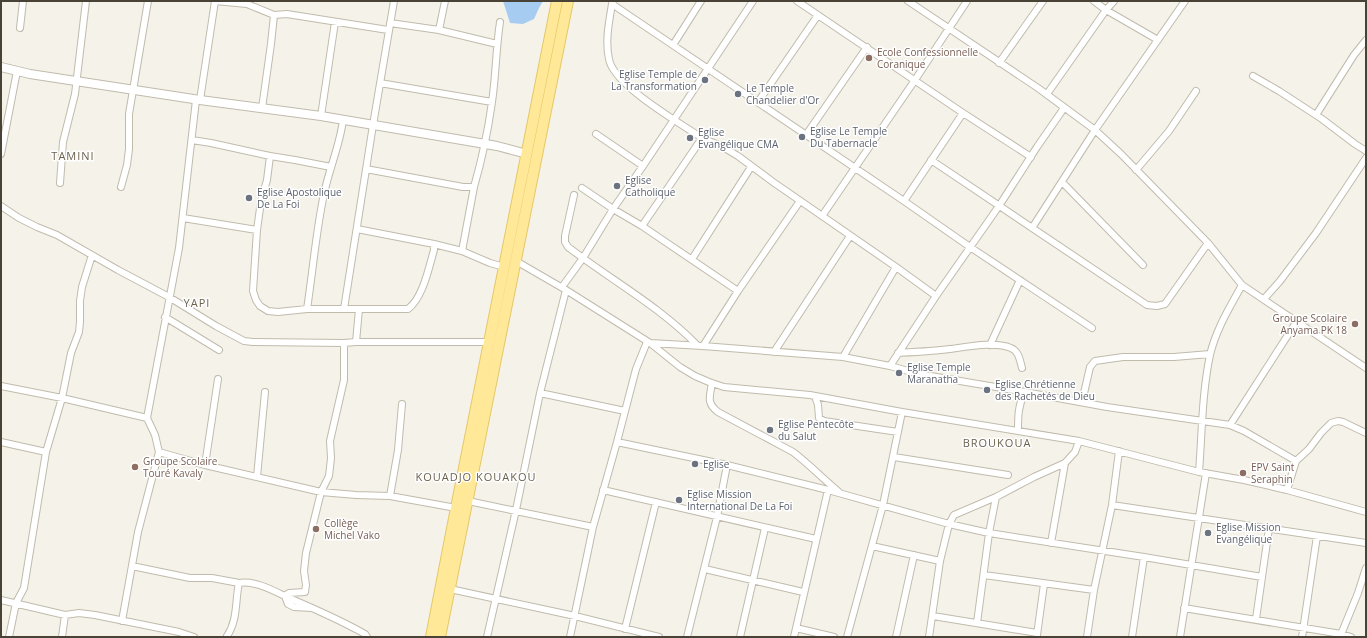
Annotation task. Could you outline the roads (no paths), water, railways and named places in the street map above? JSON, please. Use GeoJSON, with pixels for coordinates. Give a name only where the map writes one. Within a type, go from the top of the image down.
{"type":"FeatureCollection","features":[{"type":"Feature","properties":{"kind":"main road"},"geometry":{"type":"LineString","coordinates":[[431,637],[557,1]]}},
{"type":"Feature","properties":{"kind":"main road"},"geometry":{"type":"LineString","coordinates":[[440,637],[568,1]]}},
{"type":"Feature","properties":{"kind":"street"},"geometry":{"type":"LineString","coordinates":[[20,28],[23,1]]}},
{"type":"Feature","properties":{"kind":"street"},"geometry":{"type":"LineString","coordinates":[[60,183],[63,142],[75,94],[86,1]]}},
{"type":"Feature","properties":{"kind":"street"},"geometry":{"type":"LineString","coordinates":[[121,187],[127,165],[129,149],[129,114],[148,1]]}},
{"type":"Feature","properties":{"kind":"street"},"geometry":{"type":"LineString","coordinates":[[122,621],[138,532],[159,452],[155,435],[147,418],[183,218],[192,140],[215,1],[248,4],[274,15],[287,14],[334,22],[439,30],[497,44]]}},
{"type":"Feature","properties":{"kind":"street"},"geometry":{"type":"LineString","coordinates":[[344,309],[394,1]]}},
{"type":"Feature","properties":{"kind":"street"},"geometry":{"type":"LineString","coordinates":[[439,30],[445,1]]}},
{"type":"Feature","properties":{"kind":"street"},"geometry":{"type":"LineString","coordinates":[[673,45],[702,1]]}},
{"type":"Feature","properties":{"kind":"street"},"geometry":{"type":"LineString","coordinates":[[486,637],[516,510],[540,393],[564,288],[613,209],[753,1]]}},
{"type":"Feature","properties":{"kind":"street"},"geometry":{"type":"LineString","coordinates":[[797,1],[1031,157]]}},
{"type":"Feature","properties":{"kind":"street"},"geometry":{"type":"LineString","coordinates":[[908,1],[1047,94],[1095,130],[1121,154],[1208,243],[1242,285],[1365,365]]}},
{"type":"Feature","properties":{"kind":"street"},"geometry":{"type":"LineString","coordinates":[[822,216],[967,1]]}},
{"type":"Feature","properties":{"kind":"street"},"geometry":{"type":"LineString","coordinates":[[999,63],[1043,1]]}},
{"type":"Feature","properties":{"kind":"street"},"geometry":{"type":"LineString","coordinates":[[1094,1],[1106,10],[1158,40]]}},
{"type":"Feature","properties":{"kind":"street"},"geometry":{"type":"LineString","coordinates":[[1047,94],[1106,10],[1114,1]]}},
{"type":"Feature","properties":{"kind":"street"},"geometry":{"type":"LineString","coordinates":[[1032,228],[1095,130],[1185,1]]}},
{"type":"Feature","properties":{"kind":"street"},"geometry":{"type":"LineString","coordinates":[[936,296],[723,146],[702,138],[639,95],[625,83],[616,73],[609,61],[607,39],[613,3],[904,200],[970,248],[1092,328]]}},
{"type":"Feature","properties":{"kind":"street"},"geometry":{"type":"LineString","coordinates":[[262,108],[272,44],[274,15]]}},
{"type":"Feature","properties":{"kind":"street"},"geometry":{"type":"LineString","coordinates":[[758,102],[818,15]]}},
{"type":"Feature","properties":{"kind":"street"},"geometry":{"type":"LineString","coordinates":[[321,116],[334,22]]}},
{"type":"Feature","properties":{"kind":"street"},"geometry":{"type":"LineString","coordinates":[[462,252],[492,102],[500,22]]}},
{"type":"Feature","properties":{"kind":"street"},"geometry":{"type":"LineString","coordinates":[[1316,115],[1354,55],[1366,40]]}},
{"type":"Feature","properties":{"kind":"street"},"geometry":{"type":"LineString","coordinates":[[806,135],[867,47]]}},
{"type":"Feature","properties":{"kind":"street"},"geometry":{"type":"LineString","coordinates":[[1,67],[17,71],[198,100],[321,116],[484,144],[527,154]]}},
{"type":"Feature","properties":{"kind":"street"},"geometry":{"type":"LineString","coordinates":[[1,154],[17,71]]}},
{"type":"Feature","properties":{"kind":"street"},"geometry":{"type":"LineString","coordinates":[[1253,76],[1316,115],[1366,151]]}},
{"type":"Feature","properties":{"kind":"street"},"geometry":{"type":"LineString","coordinates":[[380,83],[492,102]]}},
{"type":"Feature","properties":{"kind":"street"},"geometry":{"type":"LineString","coordinates":[[1136,170],[1169,132],[1196,91]]}},
{"type":"Feature","properties":{"kind":"street"},"geometry":{"type":"LineString","coordinates":[[890,366],[1064,108]]}},
{"type":"Feature","properties":{"kind":"street"},"geometry":{"type":"LineString","coordinates":[[904,200],[963,113]]}},
{"type":"Feature","properties":{"kind":"street"},"geometry":{"type":"LineString","coordinates":[[307,309],[321,208],[340,138],[343,120]]}},
{"type":"Feature","properties":{"kind":"street"},"geometry":{"type":"LineString","coordinates":[[596,134],[643,166]]}},
{"type":"Feature","properties":{"kind":"street"},"geometry":{"type":"LineString","coordinates":[[642,226],[702,138]]}},
{"type":"Feature","properties":{"kind":"street"},"geometry":{"type":"LineString","coordinates":[[192,140],[211,142],[270,156],[331,167]]}},
{"type":"Feature","properties":{"kind":"street"},"geometry":{"type":"LineString","coordinates":[[270,156],[268,180],[261,201],[257,230],[253,291],[260,306],[268,311],[278,312],[307,309],[408,309],[417,300],[434,250],[434,244]]}},
{"type":"Feature","properties":{"kind":"street"},"geometry":{"type":"LineString","coordinates":[[1264,299],[1280,281],[1316,233],[1366,158]]}},
{"type":"Feature","properties":{"kind":"street"},"geometry":{"type":"LineString","coordinates":[[931,160],[1147,305],[1157,306],[1165,304],[1208,243]]}},
{"type":"Feature","properties":{"kind":"street"},"geometry":{"type":"LineString","coordinates":[[692,259],[751,167]]}},
{"type":"Feature","properties":{"kind":"street"},"geometry":{"type":"LineString","coordinates":[[366,169],[463,187],[474,187]]}},
{"type":"Feature","properties":{"kind":"street"},"geometry":{"type":"LineString","coordinates":[[1062,182],[1143,265]]}},
{"type":"Feature","properties":{"kind":"street"},"geometry":{"type":"LineString","coordinates":[[582,188],[692,259],[738,291]]}},
{"type":"Feature","properties":{"kind":"street"},"geometry":{"type":"LineString","coordinates":[[574,195],[565,236],[565,242],[568,247],[625,286],[700,345]]}},
{"type":"Feature","properties":{"kind":"street"},"geometry":{"type":"LineString","coordinates":[[700,345],[800,201]]}},
{"type":"Feature","properties":{"kind":"street"},"geometry":{"type":"LineString","coordinates":[[1,206],[37,227],[57,235],[169,297],[216,326],[244,341],[344,343],[489,342]]}},
{"type":"Feature","properties":{"kind":"street"},"geometry":{"type":"LineString","coordinates":[[183,218],[257,230]]}},
{"type":"Feature","properties":{"kind":"street"},"geometry":{"type":"LineString","coordinates":[[357,229],[434,244],[504,267]]}},
{"type":"Feature","properties":{"kind":"street"},"geometry":{"type":"LineString","coordinates":[[774,352],[850,236]]}},
{"type":"Feature","properties":{"kind":"street"},"geometry":{"type":"LineString","coordinates":[[9,637],[16,603],[24,588],[46,452],[62,398],[71,353],[79,332],[82,288],[92,255]]}},
{"type":"Feature","properties":{"kind":"street"},"geometry":{"type":"LineString","coordinates":[[516,261],[564,288],[649,342],[680,367],[696,376],[724,387],[815,396],[1079,441],[1199,472],[1244,480],[1286,490],[1366,512]]}},
{"type":"Feature","properties":{"kind":"street"},"geometry":{"type":"LineString","coordinates":[[843,357],[896,267]]}},
{"type":"Feature","properties":{"kind":"street"},"geometry":{"type":"LineString","coordinates":[[990,345],[1020,280]]}},
{"type":"Feature","properties":{"kind":"street"},"geometry":{"type":"LineString","coordinates":[[1199,472],[1210,354],[1222,321],[1242,285]]}},
{"type":"Feature","properties":{"kind":"street"},"geometry":{"type":"LineString","coordinates":[[356,342],[359,310]]}},
{"type":"Feature","properties":{"kind":"street"},"geometry":{"type":"LineString","coordinates":[[165,317],[219,350]]}},
{"type":"Feature","properties":{"kind":"street"},"geometry":{"type":"LineString","coordinates":[[1230,425],[1297,321]]}},
{"type":"Feature","properties":{"kind":"street"},"geometry":{"type":"LineString","coordinates":[[649,342],[843,357],[890,366],[919,374],[1203,422],[1230,425],[1244,431],[1296,461]]}},
{"type":"Feature","properties":{"kind":"street"},"geometry":{"type":"LineString","coordinates":[[570,637],[593,527],[637,364],[649,342]]}},
{"type":"Feature","properties":{"kind":"street"},"geometry":{"type":"LineString","coordinates":[[285,596],[289,593],[305,592],[306,585],[304,571],[306,553],[321,492],[329,476],[331,458],[330,441],[344,380],[344,343]]}},
{"type":"Feature","properties":{"kind":"street"},"geometry":{"type":"LineString","coordinates":[[898,353],[951,349],[974,345],[990,345],[1011,348],[1017,352],[1022,368]]}},
{"type":"Feature","properties":{"kind":"street"},"geometry":{"type":"LineString","coordinates":[[1082,402],[1090,367],[1095,362],[1123,357],[1174,357],[1210,354]]}},
{"type":"Feature","properties":{"kind":"street"},"geometry":{"type":"LineString","coordinates":[[205,465],[218,379]]}},
{"type":"Feature","properties":{"kind":"street"},"geometry":{"type":"LineString","coordinates":[[712,383],[709,401],[713,408],[793,452],[803,459],[841,494]]}},
{"type":"Feature","properties":{"kind":"street"},"geometry":{"type":"LineString","coordinates":[[1,386],[62,398],[147,418]]}},
{"type":"Feature","properties":{"kind":"street"},"geometry":{"type":"LineString","coordinates":[[258,477],[265,392]]}},
{"type":"Feature","properties":{"kind":"street"},"geometry":{"type":"LineString","coordinates":[[1018,431],[1018,408],[1025,392]]}},
{"type":"Feature","properties":{"kind":"street"},"geometry":{"type":"LineString","coordinates":[[540,393],[625,411]]}},
{"type":"Feature","properties":{"kind":"street"},"geometry":{"type":"LineString","coordinates":[[815,396],[818,405],[819,418],[824,421],[898,432]]}},
{"type":"Feature","properties":{"kind":"street"},"geometry":{"type":"LineString","coordinates":[[390,496],[398,450],[402,404]]}},
{"type":"Feature","properties":{"kind":"street"},"geometry":{"type":"LineString","coordinates":[[846,637],[883,505],[902,412]]}},
{"type":"Feature","properties":{"kind":"street"},"geometry":{"type":"LineString","coordinates":[[1286,490],[1296,461],[1309,449],[1331,423],[1343,422],[1366,433]]}},
{"type":"Feature","properties":{"kind":"street"},"geometry":{"type":"LineString","coordinates":[[929,637],[940,561],[949,524],[954,515],[996,497],[1065,463],[1076,452],[1079,441]]}},
{"type":"Feature","properties":{"kind":"street"},"geometry":{"type":"LineString","coordinates":[[1,442],[46,452]]}},
{"type":"Feature","properties":{"kind":"street"},"geometry":{"type":"LineString","coordinates":[[617,442],[727,465],[828,490],[989,534],[1144,556],[1262,576]]}},
{"type":"Feature","properties":{"kind":"street"},"geometry":{"type":"LineString","coordinates":[[1087,637],[1094,590],[1112,505],[1119,451]]}},
{"type":"Feature","properties":{"kind":"street"},"geometry":{"type":"LineString","coordinates":[[159,452],[205,465],[321,492],[390,496],[456,508]]}},
{"type":"Feature","properties":{"kind":"street"},"geometry":{"type":"LineString","coordinates":[[894,457],[1008,476]]}},
{"type":"Feature","properties":{"kind":"street"},"geometry":{"type":"LineString","coordinates":[[1051,543],[1065,463]]}},
{"type":"Feature","properties":{"kind":"street"},"geometry":{"type":"LineString","coordinates":[[687,637],[705,569],[727,465]]}},
{"type":"Feature","properties":{"kind":"street"},"geometry":{"type":"LineString","coordinates":[[1180,637],[1206,473]]}},
{"type":"Feature","properties":{"kind":"street"},"geometry":{"type":"LineString","coordinates":[[603,490],[816,539]]}},
{"type":"Feature","properties":{"kind":"street"},"geometry":{"type":"LineString","coordinates":[[794,637],[803,592],[828,490]]}},
{"type":"Feature","properties":{"kind":"street"},"geometry":{"type":"LineString","coordinates":[[977,623],[989,534],[996,497]]}},
{"type":"Feature","properties":{"kind":"street"},"geometry":{"type":"LineString","coordinates":[[468,501],[593,527]]}},
{"type":"Feature","properties":{"kind":"street"},"geometry":{"type":"LineString","coordinates":[[625,629],[656,502]]}},
{"type":"Feature","properties":{"kind":"street"},"geometry":{"type":"LineString","coordinates":[[1112,505],[1366,544]]}},
{"type":"Feature","properties":{"kind":"street"},"geometry":{"type":"LineString","coordinates":[[740,637],[765,528]]}},
{"type":"Feature","properties":{"kind":"street"},"geometry":{"type":"LineString","coordinates":[[1256,619],[1269,528]]}},
{"type":"Feature","properties":{"kind":"street"},"geometry":{"type":"LineString","coordinates":[[1302,637],[1318,536]]}},
{"type":"Feature","properties":{"kind":"street"},"geometry":{"type":"LineString","coordinates":[[872,546],[940,561]]}},
{"type":"Feature","properties":{"kind":"street"},"geometry":{"type":"LineString","coordinates":[[896,637],[914,555]]}},
{"type":"Feature","properties":{"kind":"street"},"geometry":{"type":"LineString","coordinates":[[1132,637],[1144,556]]}},
{"type":"Feature","properties":{"kind":"street"},"geometry":{"type":"LineString","coordinates":[[132,566],[190,578],[212,578],[259,585],[338,619],[365,634],[367,637]]}},
{"type":"Feature","properties":{"kind":"street"},"geometry":{"type":"LineString","coordinates":[[1340,635],[1358,593],[1366,568]]}},
{"type":"Feature","properties":{"kind":"street"},"geometry":{"type":"LineString","coordinates":[[705,569],[803,592]]}},
{"type":"Feature","properties":{"kind":"street"},"geometry":{"type":"LineString","coordinates":[[984,575],[1094,590]]}},
{"type":"Feature","properties":{"kind":"street"},"geometry":{"type":"LineString","coordinates":[[226,637],[231,630],[236,614],[239,583]]}},
{"type":"Feature","properties":{"kind":"street"},"geometry":{"type":"LineString","coordinates":[[933,616],[1037,635],[1044,584]]}},
{"type":"Feature","properties":{"kind":"street"},"geometry":{"type":"LineString","coordinates":[[450,589],[575,616],[658,637]]}},
{"type":"Feature","properties":{"kind":"street"},"geometry":{"type":"LineString","coordinates":[[1,600],[65,615],[79,613],[96,615],[179,632],[194,637]]}},
{"type":"Feature","properties":{"kind":"street"},"geometry":{"type":"LineString","coordinates":[[1184,608],[1256,619],[1351,637]]}},
{"type":"Feature","properties":{"kind":"street"},"geometry":{"type":"LineString","coordinates":[[62,637],[65,615]]}},
{"type":"Feature","properties":{"kind":"street"},"geometry":{"type":"LineString","coordinates":[[796,628],[834,637]]}},
{"type":"Feature","properties":{"kind":"water"},"geometry":{"type":"Polygon","coordinates":[[[503,1],[543,1],[534,19],[523,24],[510,23],[503,1]]]}},
{"type":"Feature","properties":{"kind":"place","name":"Ecole Confessionnelle Coranique"},"geometry":{"type":"Point","coordinates":[869,58]}},
{"type":"Feature","properties":{"kind":"place","name":"Eglise Temple de La Transformation"},"geometry":{"type":"Point","coordinates":[705,80]}},
{"type":"Feature","properties":{"kind":"place","name":"Le Temple Chandelier d'Or"},"geometry":{"type":"Point","coordinates":[738,94]}},
{"type":"Feature","properties":{"kind":"place","name":"Eglise Le Temple Du Tabernacle"},"geometry":{"type":"Point","coordinates":[802,137]}},
{"type":"Feature","properties":{"kind":"place","name":"Eglise Evangélique CMA"},"geometry":{"type":"Point","coordinates":[690,138]}},
{"type":"Feature","properties":{"kind":"place","name":"Eglise Catholique"},"geometry":{"type":"Point","coordinates":[617,186]}},
{"type":"Feature","properties":{"kind":"place","name":"Eglise Apostolique De La Foi"},"geometry":{"type":"Point","coordinates":[249,198]}},
{"type":"Feature","properties":{"kind":"place","name":"Groupe Scolaire Anyama PK 18"},"geometry":{"type":"Point","coordinates":[1355,324]}},
{"type":"Feature","properties":{"kind":"place","name":"Eglise Temple Maranatha"},"geometry":{"type":"Point","coordinates":[899,373]}},
{"type":"Feature","properties":{"kind":"place","name":"Eglise Chrétienne des Rachetés de Dieu"},"geometry":{"type":"Point","coordinates":[987,390]}},
{"type":"Feature","properties":{"kind":"place","name":"Eglise Pentecôte du Salut"},"geometry":{"type":"Point","coordinates":[770,430]}},
{"type":"Feature","properties":{"kind":"place","name":"Eglise"},"geometry":{"type":"Point","coordinates":[695,464]}},
{"type":"Feature","properties":{"kind":"place","name":"Groupe Scolaire Touré Kavaly"},"geometry":{"type":"Point","coordinates":[135,467]}},
{"type":"Feature","properties":{"kind":"place","name":"EPV Saint Seraphin"},"geometry":{"type":"Point","coordinates":[1243,473]}},
{"type":"Feature","properties":{"kind":"place","name":"Eglise Mission International De La Foi"},"geometry":{"type":"Point","coordinates":[679,500]}},
{"type":"Feature","properties":{"kind":"place","name":"Collège Michel Vako"},"geometry":{"type":"Point","coordinates":[316,529]}},
{"type":"Feature","properties":{"kind":"place","name":"Eglise Mission Evangélique"},"geometry":{"type":"Point","coordinates":[1208,533]}},
{"type":"Feature","properties":{"kind":"district","name":"TAMINI"},"geometry":{"type":"Point","coordinates":[73,155]}},
{"type":"Feature","properties":{"kind":"district","name":"YAPI"},"geometry":{"type":"Point","coordinates":[197,302]}},
{"type":"Feature","properties":{"kind":"district","name":"BROUKOUA"},"geometry":{"type":"Point","coordinates":[997,442]}},
{"type":"Feature","properties":{"kind":"district","name":"KOUADJO KOUAKOU"},"geometry":{"type":"Point","coordinates":[476,476]}}]}
